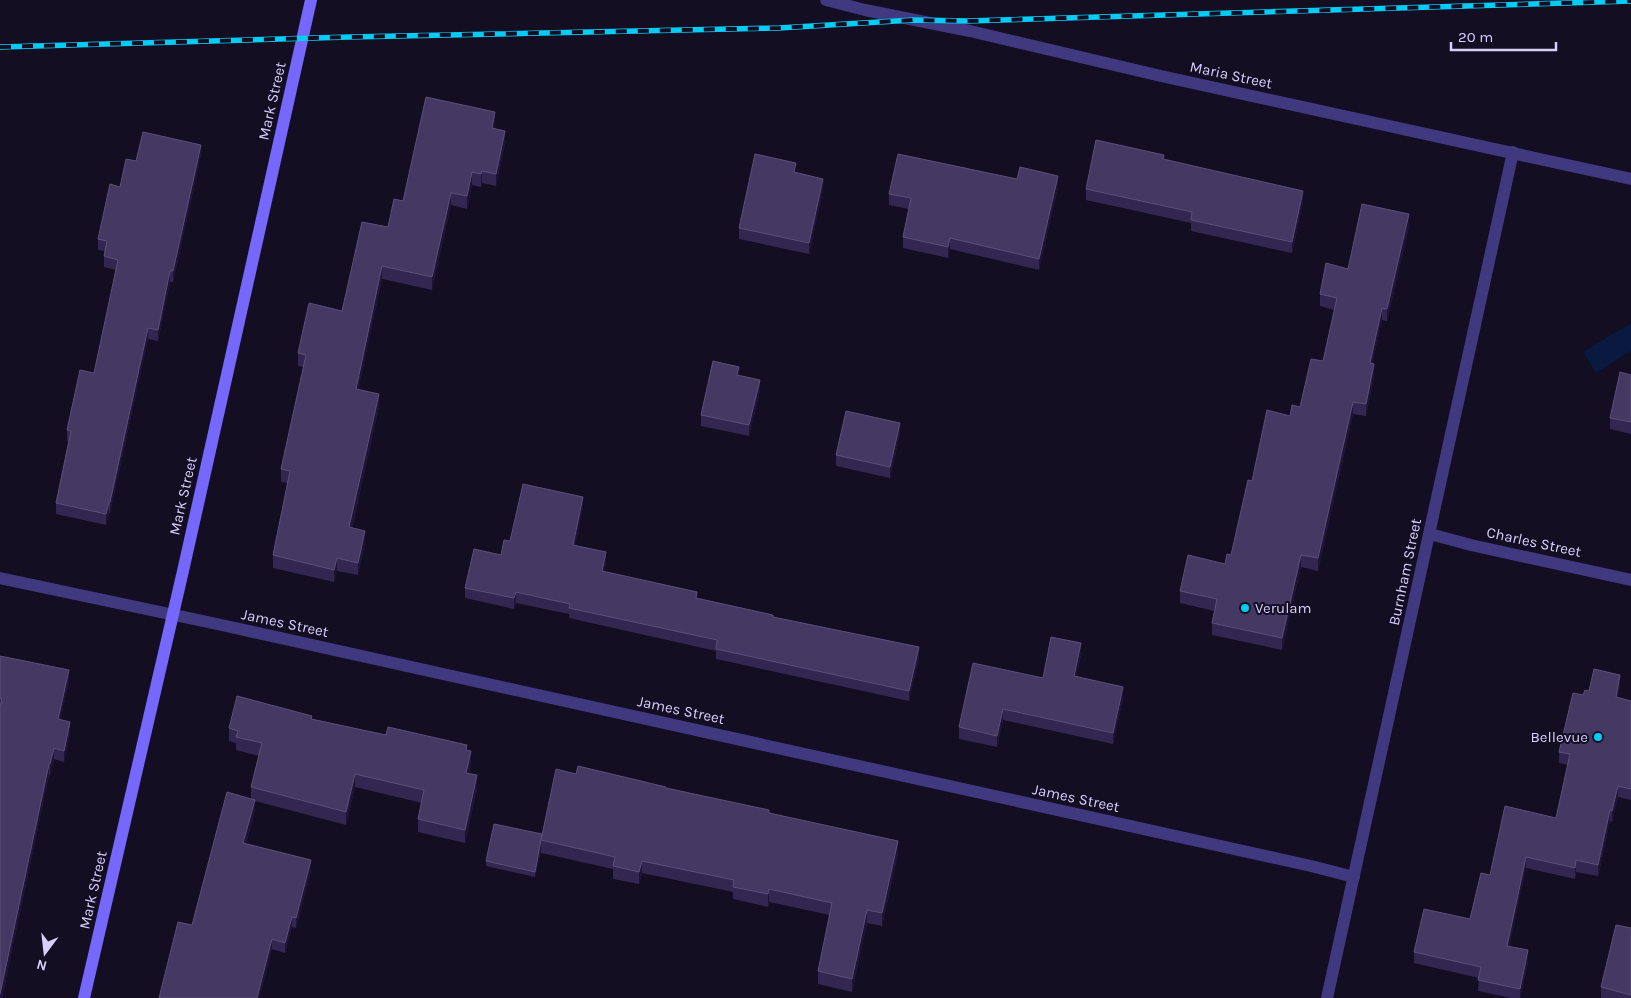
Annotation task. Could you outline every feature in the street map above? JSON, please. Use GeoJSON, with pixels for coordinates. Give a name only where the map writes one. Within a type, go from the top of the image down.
{"type":"FeatureCollection","features":[{"type":"Feature","properties":{"kind":"street","name":"Mark Street"},"geometry":{"type":"LineString","coordinates":[[84,998],[173,615],[311,0]]}},
{"type":"Feature","properties":{"kind":"street","name":"Maria Street"},"geometry":{"type":"LineString","coordinates":[[826,0],[1631,179]]}},
{"type":"Feature","properties":{"kind":"street","name":"Burnham Street"},"geometry":{"type":"LineString","coordinates":[[1327,998],[1513,152]]}},
{"type":"Feature","properties":{"kind":"street","name":"Charles Street"},"geometry":{"type":"LineString","coordinates":[[1430,534],[1471,545],[1631,580]]}},
{"type":"Feature","properties":{"kind":"street","name":"James Street"},"geometry":{"type":"LineString","coordinates":[[0,578],[1354,877]]}},
{"type":"Feature","properties":{"kind":"water"},"geometry":{"type":"Polygon","coordinates":[[[1631,323],[1631,351],[1596,373],[1583,352],[1631,323]]]}},
{"type":"Feature","properties":{"kind":"building"},"geometry":{"type":"Polygon","coordinates":[[[426,97],[495,112],[492,128],[505,131],[496,174],[482,171],[481,174],[472,172],[467,196],[451,193],[432,277],[382,266],[356,389],[379,394],[349,527],[365,531],[358,563],[337,558],[334,570],[273,555],[290,471],[281,469],[306,355],[298,353],[309,303],[342,311],[362,222],[388,227],[394,199],[403,201],[426,97]]]}},
{"type":"Feature","properties":{"kind":"building"},"geometry":{"type":"Polygon","coordinates":[[[143,132],[201,145],[173,271],[170,271],[158,330],[148,328],[106,514],[56,503],[71,431],[67,430],[80,370],[94,373],[118,260],[104,256],[107,241],[98,239],[110,184],[120,187],[126,159],[136,161],[143,132]]]}},
{"type":"Feature","properties":{"kind":"building"},"geometry":{"type":"Polygon","coordinates":[[[1096,140],[1164,155],[1163,159],[1303,191],[1292,242],[1191,220],[1192,212],[1086,189],[1096,140]]]}},
{"type":"Feature","properties":{"kind":"building"},"geometry":{"type":"Polygon","coordinates":[[[755,154],[796,163],[794,172],[823,179],[809,243],[739,228],[755,154]]]}},
{"type":"Feature","properties":{"kind":"building"},"geometry":{"type":"Polygon","coordinates":[[[898,154],[1017,179],[1020,167],[1058,176],[1039,259],[950,238],[948,247],[903,237],[911,198],[889,194],[898,154]]]}},
{"type":"Feature","properties":{"kind":"building"},"geometry":{"type":"Polygon","coordinates":[[[1362,204],[1409,214],[1387,309],[1382,308],[1370,363],[1374,364],[1366,404],[1353,402],[1318,558],[1301,555],[1282,638],[1212,623],[1217,599],[1180,591],[1188,555],[1225,564],[1227,554],[1231,555],[1248,480],[1252,481],[1267,410],[1290,416],[1292,405],[1300,407],[1311,359],[1323,361],[1337,298],[1320,294],[1326,263],[1348,269],[1362,204]]]}},
{"type":"Feature","properties":{"kind":"building"},"geometry":{"type":"Polygon","coordinates":[[[713,361],[739,367],[737,375],[760,380],[749,425],[701,415],[713,361]]]}},
{"type":"Feature","properties":{"kind":"building"},"geometry":{"type":"Polygon","coordinates":[[[1620,372],[1631,375],[1631,422],[1610,418],[1620,372]]]}},
{"type":"Feature","properties":{"kind":"building"},"geometry":{"type":"Polygon","coordinates":[[[846,411],[900,423],[890,467],[836,455],[846,411]]]}},
{"type":"Feature","properties":{"kind":"building"},"geometry":{"type":"Polygon","coordinates":[[[523,484],[583,497],[573,545],[606,552],[602,571],[697,592],[696,598],[773,615],[773,617],[919,647],[909,691],[716,649],[717,640],[569,608],[570,604],[516,592],[514,598],[465,588],[474,549],[501,555],[504,540],[510,541],[523,484]]]}},
{"type":"Feature","properties":{"kind":"building"},"geometry":{"type":"Polygon","coordinates":[[[1051,637],[1081,643],[1074,676],[1123,687],[1113,733],[1003,709],[997,736],[959,727],[973,663],[1043,678],[1051,637]]]}},
{"type":"Feature","properties":{"kind":"building"},"geometry":{"type":"Polygon","coordinates":[[[0,656],[69,670],[58,719],[70,722],[64,751],[54,748],[49,764],[0,994],[0,706],[2,699],[0,698],[0,656]]]}},
{"type":"Feature","properties":{"kind":"building"},"geometry":{"type":"Polygon","coordinates":[[[1594,669],[1620,675],[1616,697],[1631,701],[1631,789],[1618,786],[1612,811],[1610,810],[1598,865],[1576,860],[1575,868],[1526,857],[1507,946],[1528,950],[1520,989],[1478,980],[1481,967],[1414,952],[1424,909],[1470,919],[1481,873],[1490,875],[1505,806],[1556,818],[1570,754],[1559,752],[1573,693],[1583,695],[1585,690],[1589,691],[1594,669]]]}},
{"type":"Feature","properties":{"kind":"building"},"geometry":{"type":"Polygon","coordinates":[[[237,696],[312,716],[311,719],[386,735],[388,727],[467,745],[466,750],[471,751],[466,773],[477,775],[465,830],[418,819],[424,790],[355,774],[346,812],[251,787],[262,743],[236,737],[238,731],[229,728],[237,696]]]}},
{"type":"Feature","properties":{"kind":"building"},"geometry":{"type":"Polygon","coordinates":[[[578,766],[666,788],[769,810],[769,813],[898,841],[882,913],[867,910],[852,979],[818,971],[832,903],[769,889],[768,894],[733,887],[734,880],[642,861],[639,872],[613,866],[615,857],[541,840],[556,769],[576,774],[578,766]]]}},
{"type":"Feature","properties":{"kind":"building"},"geometry":{"type":"Polygon","coordinates":[[[227,792],[255,800],[243,843],[311,860],[296,918],[292,917],[285,943],[272,939],[257,998],[159,998],[178,922],[192,925],[227,792]]]}},
{"type":"Feature","properties":{"kind":"building"},"geometry":{"type":"Polygon","coordinates":[[[494,824],[542,834],[535,872],[486,861],[494,824]]]}},
{"type":"Feature","properties":{"kind":"building"},"geometry":{"type":"Polygon","coordinates":[[[1616,925],[1631,928],[1631,995],[1601,987],[1616,925]]]}},
{"type":"Feature","properties":{"kind":"railway"},"geometry":{"type":"LineString","coordinates":[[0,47],[779,28],[913,20],[967,21],[1631,1]]}},
{"type":"Feature","properties":{"kind":"place","name":"Verulam"},"geometry":{"type":"Point","coordinates":[1245,608]}},
{"type":"Feature","properties":{"kind":"place","name":"Bellevue"},"geometry":{"type":"Point","coordinates":[1598,737]}}]}
